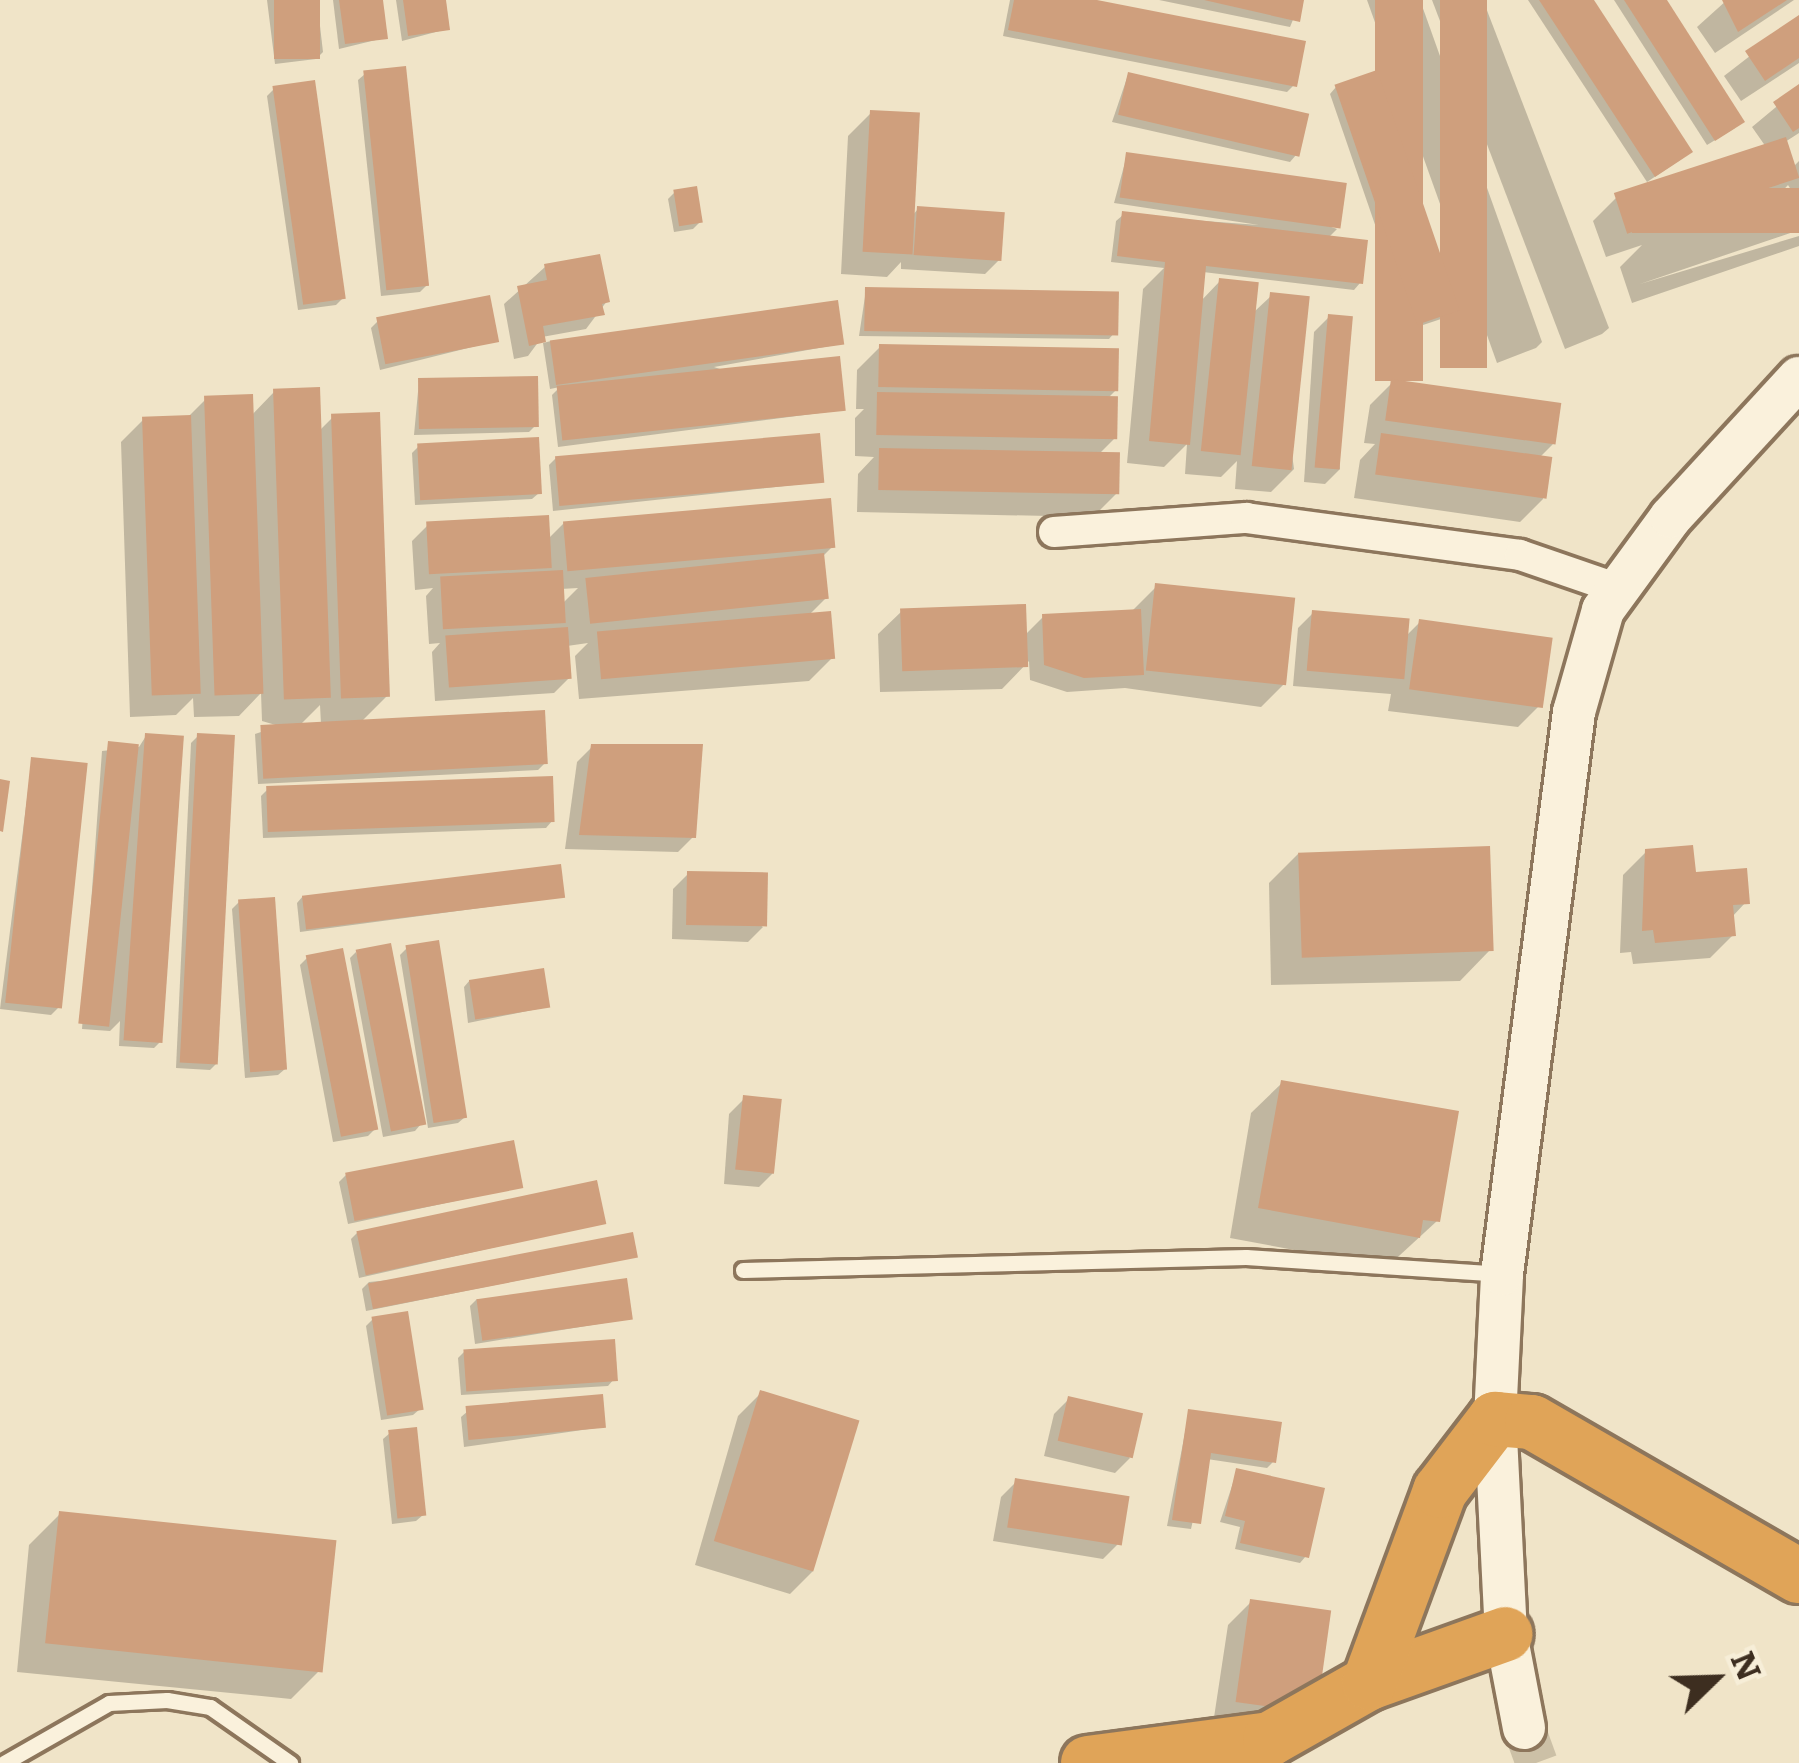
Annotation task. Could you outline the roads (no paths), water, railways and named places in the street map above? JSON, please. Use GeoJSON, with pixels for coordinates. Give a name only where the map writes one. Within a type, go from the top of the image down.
{"type":"FeatureCollection","features":[{"type":"Feature","properties":{"kind":"highway"},"geometry":{"type":"LineString","coordinates":[[1369,1683],[1439,1491],[1495,1419],[1532,1422],[1799,1576]]}},
{"type":"Feature","properties":{"kind":"highway"},"geometry":{"type":"LineString","coordinates":[[1088,1763],[1270,1739],[1369,1683],[1506,1634]]}},
{"type":"Feature","properties":{"kind":"main road"},"geometry":{"type":"LineString","coordinates":[[1524,1728],[1506,1634],[1495,1419],[1502,1274],[1574,712],[1604,610],[1670,518],[1799,378]]}},
{"type":"Feature","properties":{"kind":"street"},"geometry":{"type":"LineString","coordinates":[[1054,532],[1246,518],[1520,555],[1619,589]]}},
{"type":"Feature","properties":{"kind":"lane"},"geometry":{"type":"LineString","coordinates":[[743,1270],[1246,1257],[1502,1274]]}},
{"type":"Feature","properties":{"kind":"lane"},"geometry":{"type":"LineString","coordinates":[[4,1763],[109,1703],[167,1700],[210,1707],[290,1763]]}},
{"type":"Feature","properties":{"kind":"tunnel"},"geometry":{"type":"LineString","coordinates":[[1524,1728],[1537,1763]]}}]}
